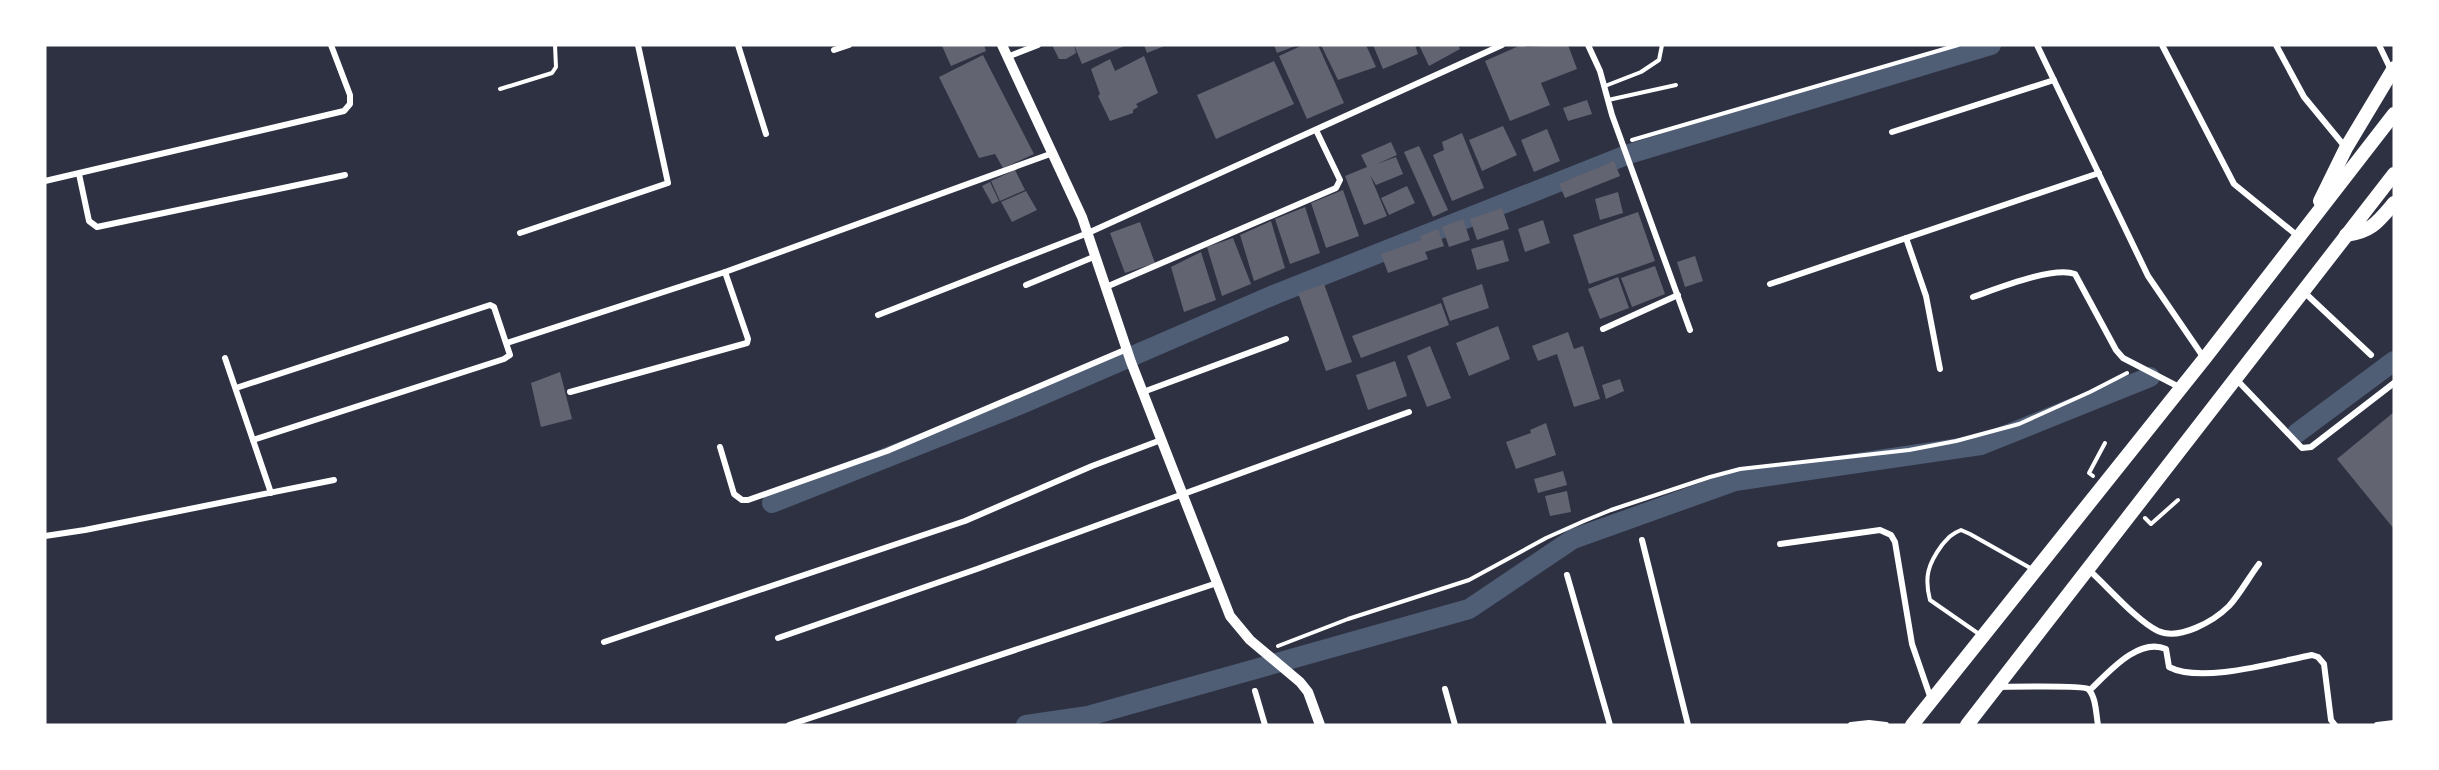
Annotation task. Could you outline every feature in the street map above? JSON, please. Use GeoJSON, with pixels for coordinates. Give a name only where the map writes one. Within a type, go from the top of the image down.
{"type":"FeatureCollection","features":[{"type":"Feature","properties":{"kind":"main road"},"geometry":{"type":"LineString","coordinates":[[2303,232],[2346,148],[2393,69]]}},
{"type":"Feature","properties":{"kind":"main road"},"geometry":{"type":"LineString","coordinates":[[1912,725],[2205,358],[2394,114]]}},
{"type":"Feature","properties":{"kind":"main road"},"geometry":{"type":"LineString","coordinates":[[1967,725],[2394,174]]}},
{"type":"Feature","properties":{"kind":"main road"},"geometry":{"type":"LineString","coordinates":[[2346,235],[2363,233],[2370,229],[2394,203]]}},
{"type":"Feature","properties":{"kind":"street"},"geometry":{"type":"LineString","coordinates":[[45,181],[344,111],[350,104],[350,95],[331,45]]}},
{"type":"Feature","properties":{"kind":"street"},"geometry":{"type":"LineString","coordinates":[[520,233],[662,187],[668,183],[638,45]]}},
{"type":"Feature","properties":{"kind":"street"},"geometry":{"type":"LineString","coordinates":[[738,45],[766,134]]}},
{"type":"Feature","properties":{"kind":"street"},"geometry":{"type":"LineString","coordinates":[[834,50],[849,45]]}},
{"type":"Feature","properties":{"kind":"street"},"geometry":{"type":"LineString","coordinates":[[1002,45],[1054,153],[1088,233],[1128,354],[1230,616],[1240,631],[1308,692],[1320,725]]}},
{"type":"Feature","properties":{"kind":"street"},"geometry":{"type":"LineString","coordinates":[[1007,57],[1038,45]]}},
{"type":"Feature","properties":{"kind":"street"},"geometry":{"type":"LineString","coordinates":[[878,315],[1088,233],[1502,45]]}},
{"type":"Feature","properties":{"kind":"street"},"geometry":{"type":"LineString","coordinates":[[1588,45],[1690,330]]}},
{"type":"Feature","properties":{"kind":"street"},"geometry":{"type":"LineString","coordinates":[[2037,45],[2148,276],[2205,358]]}},
{"type":"Feature","properties":{"kind":"street"},"geometry":{"type":"LineString","coordinates":[[2162,45],[2234,184],[2303,232]]}},
{"type":"Feature","properties":{"kind":"street"},"geometry":{"type":"LineString","coordinates":[[2276,45],[2304,97],[2346,148]]}},
{"type":"Feature","properties":{"kind":"street"},"geometry":{"type":"LineString","coordinates":[[2379,45],[2393,69]]}},
{"type":"Feature","properties":{"kind":"street"},"geometry":{"type":"LineString","coordinates":[[1892,132],[2054,80]]}},
{"type":"Feature","properties":{"kind":"street"},"geometry":{"type":"LineString","coordinates":[[1106,287],[1336,188],[1340,180],[1316,130]]}},
{"type":"Feature","properties":{"kind":"street"},"geometry":{"type":"LineString","coordinates":[[507,343],[725,272],[1054,153]]}},
{"type":"Feature","properties":{"kind":"street"},"geometry":{"type":"LineString","coordinates":[[1770,284],[2099,173]]}},
{"type":"Feature","properties":{"kind":"street"},"geometry":{"type":"LineString","coordinates":[[79,174],[89,221],[97,227],[345,176]]}},
{"type":"Feature","properties":{"kind":"street"},"geometry":{"type":"LineString","coordinates":[[1906,238],[1926,296],[1940,369]]}},
{"type":"Feature","properties":{"kind":"street"},"geometry":{"type":"LineString","coordinates":[[1026,285],[1096,256]]}},
{"type":"Feature","properties":{"kind":"street"},"geometry":{"type":"LineString","coordinates":[[1973,297],[2064,271],[2075,274],[2116,350],[2123,358],[2181,388]]}},
{"type":"Feature","properties":{"kind":"street"},"geometry":{"type":"LineString","coordinates":[[570,392],[747,343],[748,339],[725,272]]}},
{"type":"Feature","properties":{"kind":"street"},"geometry":{"type":"LineString","coordinates":[[2303,291],[2371,355]]}},
{"type":"Feature","properties":{"kind":"street"},"geometry":{"type":"LineString","coordinates":[[1603,329],[1678,296]]}},
{"type":"Feature","properties":{"kind":"street"},"geometry":{"type":"LineString","coordinates":[[236,388],[490,305],[494,307],[507,343],[510,355],[504,359],[254,440]]}},
{"type":"Feature","properties":{"kind":"street"},"geometry":{"type":"LineString","coordinates":[[1143,392],[1286,339]]}},
{"type":"Feature","properties":{"kind":"street"},"geometry":{"type":"LineString","coordinates":[[720,447],[734,494],[742,500],[748,500],[887,450],[1128,354]]}},
{"type":"Feature","properties":{"kind":"street"},"geometry":{"type":"LineString","coordinates":[[225,358],[271,493]]}},
{"type":"Feature","properties":{"kind":"street"},"geometry":{"type":"LineString","coordinates":[[2236,379],[2302,448],[2312,447],[2394,383]]}},
{"type":"Feature","properties":{"kind":"street"},"geometry":{"type":"LineString","coordinates":[[778,638],[966,573],[1409,412]]}},
{"type":"Feature","properties":{"kind":"street"},"geometry":{"type":"LineString","coordinates":[[604,642],[965,520],[1092,466],[1161,440]]}},
{"type":"Feature","properties":{"kind":"street"},"geometry":{"type":"LineString","coordinates":[[45,536],[334,480]]}},
{"type":"Feature","properties":{"kind":"street"},"geometry":{"type":"LineString","coordinates":[[1780,544],[1880,530],[1891,535],[1895,542],[1912,644],[1932,700]]}},
{"type":"Feature","properties":{"kind":"street"},"geometry":{"type":"LineString","coordinates":[[1642,540],[1688,725]]}},
{"type":"Feature","properties":{"kind":"street"},"geometry":{"type":"LineString","coordinates":[[2088,569],[2146,623],[2159,632],[2173,635],[2210,620],[2229,606],[2259,564]]}},
{"type":"Feature","properties":{"kind":"street"},"geometry":{"type":"LineString","coordinates":[[1567,575],[1610,725]]}},
{"type":"Feature","properties":{"kind":"street"},"geometry":{"type":"LineString","coordinates":[[789,725],[1217,583]]}},
{"type":"Feature","properties":{"kind":"street"},"geometry":{"type":"LineString","coordinates":[[2090,690],[2113,669],[2142,649],[2162,647],[2166,649],[2169,667],[2194,673],[2234,671],[2312,655],[2318,657],[2324,664],[2331,720],[2335,725]]}},
{"type":"Feature","properties":{"kind":"street"},"geometry":{"type":"LineString","coordinates":[[1997,687],[2083,686],[2090,690],[2094,698],[2098,725]]}},
{"type":"Feature","properties":{"kind":"street"},"geometry":{"type":"LineString","coordinates":[[1445,689],[1455,725]]}},
{"type":"Feature","properties":{"kind":"street"},"geometry":{"type":"LineString","coordinates":[[1255,691],[1265,725]]}},
{"type":"Feature","properties":{"kind":"street"},"geometry":{"type":"LineString","coordinates":[[1851,725],[1869,723],[1886,725]]}},
{"type":"Feature","properties":{"kind":"street"},"geometry":{"type":"LineString","coordinates":[[2377,725],[2394,723]]}},
{"type":"Feature","properties":{"kind":"lane"},"geometry":{"type":"LineString","coordinates":[[500,90],[552,73],[556,60],[555,45]]}},
{"type":"Feature","properties":{"kind":"lane"},"geometry":{"type":"LineString","coordinates":[[1604,86],[1641,72],[1659,60],[1662,45]]}},
{"type":"Feature","properties":{"kind":"lane"},"geometry":{"type":"LineString","coordinates":[[1608,100],[1676,86]]}},
{"type":"Feature","properties":{"kind":"lane"},"geometry":{"type":"LineString","coordinates":[[1982,636],[1930,600],[1927,571],[1933,557],[1952,534],[1961,530],[2035,570]]}},
{"type":"Feature","properties":{"kind":"path"},"geometry":{"type":"LineString","coordinates":[[1623,145],[1958,45]]}},
{"type":"Feature","properties":{"kind":"path"},"geometry":{"type":"LineString","coordinates":[[1267,654],[1348,619],[1469,580],[1546,538],[1611,510],[1740,470],[1909,450],[1998,430],[2019,424],[2090,392],[2137,365]]}},
{"type":"Feature","properties":{"kind":"path"},"geometry":{"type":"LineString","coordinates":[[2089,473],[2105,443]]}},
{"type":"Feature","properties":{"kind":"path"},"geometry":{"type":"LineString","coordinates":[[2151,524],[2178,500]]}},
{"type":"Feature","properties":{"kind":"building"},"geometry":{"type":"Polygon","coordinates":[[[984,45],[986,51],[951,66],[942,46],[984,45]]]}},
{"type":"Feature","properties":{"kind":"building"},"geometry":{"type":"Polygon","coordinates":[[[1052,45],[1074,45],[1076,53],[1066,59],[1059,59],[1052,45]]]}},
{"type":"Feature","properties":{"kind":"building"},"geometry":{"type":"Polygon","coordinates":[[[1074,45],[1127,45],[1082,64],[1074,45]]]}},
{"type":"Feature","properties":{"kind":"building"},"geometry":{"type":"Polygon","coordinates":[[[1144,45],[1167,45],[1147,53],[1144,45]]]}},
{"type":"Feature","properties":{"kind":"building"},"geometry":{"type":"Polygon","coordinates":[[[1274,45],[1298,45],[1277,53],[1274,45]]]}},
{"type":"Feature","properties":{"kind":"building"},"geometry":{"type":"Polygon","coordinates":[[[1303,45],[1318,45],[1344,103],[1307,119],[1279,56],[1303,45]]]}},
{"type":"Feature","properties":{"kind":"building"},"geometry":{"type":"Polygon","coordinates":[[[1321,45],[1366,45],[1376,67],[1338,80],[1321,45]]]}},
{"type":"Feature","properties":{"kind":"building"},"geometry":{"type":"Polygon","coordinates":[[[1373,45],[1415,45],[1418,54],[1383,69],[1373,45]]]}},
{"type":"Feature","properties":{"kind":"building"},"geometry":{"type":"Polygon","coordinates":[[[1419,45],[1458,45],[1460,49],[1429,66],[1419,45]]]}},
{"type":"Feature","properties":{"kind":"building"},"geometry":{"type":"Polygon","coordinates":[[[1521,45],[1527,47],[1568,45],[1577,69],[1541,83],[1550,105],[1510,121],[1485,61],[1521,45]]]}},
{"type":"Feature","properties":{"kind":"building"},"geometry":{"type":"Polygon","coordinates":[[[983,55],[1034,154],[1003,168],[995,154],[979,158],[939,77],[983,55]]]}},
{"type":"Feature","properties":{"kind":"building"},"geometry":{"type":"Polygon","coordinates":[[[1144,56],[1158,93],[1136,104],[1138,107],[1133,110],[1133,113],[1110,121],[1098,96],[1100,94],[1091,69],[1110,59],[1115,71],[1144,56]]]}},
{"type":"Feature","properties":{"kind":"building"},"geometry":{"type":"Polygon","coordinates":[[[1274,61],[1294,104],[1216,139],[1197,95],[1274,61]]]}},
{"type":"Feature","properties":{"kind":"building"},"geometry":{"type":"Polygon","coordinates":[[[1587,100],[1592,114],[1568,121],[1563,108],[1587,100]]]}},
{"type":"Feature","properties":{"kind":"building"},"geometry":{"type":"Polygon","coordinates":[[[1503,126],[1517,155],[1482,171],[1469,140],[1503,126]]]}},
{"type":"Feature","properties":{"kind":"building"},"geometry":{"type":"Polygon","coordinates":[[[1547,129],[1560,161],[1534,172],[1521,140],[1547,129]]]}},
{"type":"Feature","properties":{"kind":"building"},"geometry":{"type":"Polygon","coordinates":[[[1462,133],[1484,188],[1452,201],[1433,155],[1444,150],[1442,142],[1462,133]]]}},
{"type":"Feature","properties":{"kind":"building"},"geometry":{"type":"Polygon","coordinates":[[[1391,142],[1397,155],[1377,164],[1396,157],[1403,174],[1376,185],[1370,175],[1387,216],[1364,225],[1345,176],[1367,167],[1361,155],[1391,142]]]}},
{"type":"Feature","properties":{"kind":"building"},"geometry":{"type":"Polygon","coordinates":[[[1419,146],[1448,210],[1433,217],[1404,152],[1419,146]]]}},
{"type":"Feature","properties":{"kind":"building"},"geometry":{"type":"Polygon","coordinates":[[[1614,161],[1620,176],[1565,198],[1559,184],[1614,161]]]}},
{"type":"Feature","properties":{"kind":"building"},"geometry":{"type":"Polygon","coordinates":[[[1015,170],[1025,190],[1000,201],[991,181],[1015,170]]]}},
{"type":"Feature","properties":{"kind":"building"},"geometry":{"type":"Polygon","coordinates":[[[990,182],[999,201],[992,204],[982,186],[990,182]]]}},
{"type":"Feature","properties":{"kind":"building"},"geometry":{"type":"Polygon","coordinates":[[[1407,186],[1415,203],[1389,215],[1381,198],[1407,186]]]}},
{"type":"Feature","properties":{"kind":"building"},"geometry":{"type":"Polygon","coordinates":[[[1343,190],[1359,236],[1326,248],[1311,203],[1343,190]]]}},
{"type":"Feature","properties":{"kind":"building"},"geometry":{"type":"Polygon","coordinates":[[[1026,191],[1037,210],[1012,222],[1001,202],[1026,191]]]}},
{"type":"Feature","properties":{"kind":"building"},"geometry":{"type":"Polygon","coordinates":[[[1618,192],[1623,213],[1600,220],[1595,199],[1618,192]]]}},
{"type":"Feature","properties":{"kind":"building"},"geometry":{"type":"Polygon","coordinates":[[[1305,207],[1320,253],[1290,264],[1275,219],[1305,207]]]}},
{"type":"Feature","properties":{"kind":"building"},"geometry":{"type":"Polygon","coordinates":[[[1502,208],[1509,229],[1477,240],[1470,219],[1502,208]]]}},
{"type":"Feature","properties":{"kind":"building"},"geometry":{"type":"Polygon","coordinates":[[[1638,212],[1655,261],[1589,284],[1573,235],[1638,212]]]}},
{"type":"Feature","properties":{"kind":"building"},"geometry":{"type":"Polygon","coordinates":[[[1463,219],[1470,240],[1449,247],[1442,227],[1463,219]]]}},
{"type":"Feature","properties":{"kind":"building"},"geometry":{"type":"Polygon","coordinates":[[[1543,220],[1550,243],[1525,252],[1518,229],[1543,220]]]}},
{"type":"Feature","properties":{"kind":"building"},"geometry":{"type":"Polygon","coordinates":[[[1271,221],[1285,268],[1254,281],[1240,235],[1271,221]]]}},
{"type":"Feature","properties":{"kind":"building"},"geometry":{"type":"Polygon","coordinates":[[[1140,222],[1155,263],[1125,273],[1110,233],[1140,222]]]}},
{"type":"Feature","properties":{"kind":"building"},"geometry":{"type":"Polygon","coordinates":[[[1438,229],[1444,246],[1425,252],[1428,259],[1388,273],[1381,254],[1421,240],[1420,236],[1438,229]]]}},
{"type":"Feature","properties":{"kind":"building"},"geometry":{"type":"Polygon","coordinates":[[[1233,238],[1251,284],[1222,296],[1207,247],[1233,238]]]}},
{"type":"Feature","properties":{"kind":"building"},"geometry":{"type":"Polygon","coordinates":[[[1503,240],[1509,261],[1477,270],[1471,249],[1503,240]]]}},
{"type":"Feature","properties":{"kind":"building"},"geometry":{"type":"Polygon","coordinates":[[[1201,252],[1216,300],[1184,312],[1171,267],[1201,252]]]}},
{"type":"Feature","properties":{"kind":"building"},"geometry":{"type":"Polygon","coordinates":[[[1695,256],[1703,281],[1685,287],[1677,262],[1695,256]]]}},
{"type":"Feature","properties":{"kind":"building"},"geometry":{"type":"Polygon","coordinates":[[[1655,266],[1665,294],[1632,307],[1621,278],[1655,266]]]}},
{"type":"Feature","properties":{"kind":"building"},"geometry":{"type":"Polygon","coordinates":[[[1618,277],[1629,308],[1600,319],[1588,289],[1618,277]]]}},
{"type":"Feature","properties":{"kind":"building"},"geometry":{"type":"Polygon","coordinates":[[[1324,284],[1352,362],[1326,371],[1298,293],[1324,284]]]}},
{"type":"Feature","properties":{"kind":"building"},"geometry":{"type":"Polygon","coordinates":[[[1482,284],[1489,308],[1450,321],[1442,298],[1482,284]]]}},
{"type":"Feature","properties":{"kind":"building"},"geometry":{"type":"Polygon","coordinates":[[[1441,303],[1449,325],[1361,358],[1352,336],[1441,303]]]}},
{"type":"Feature","properties":{"kind":"building"},"geometry":{"type":"Polygon","coordinates":[[[1498,326],[1510,359],[1469,376],[1456,343],[1498,326]]]}},
{"type":"Feature","properties":{"kind":"building"},"geometry":{"type":"Polygon","coordinates":[[[1568,332],[1574,349],[1583,346],[1600,399],[1574,407],[1557,354],[1538,361],[1532,346],[1568,332]]]}},
{"type":"Feature","properties":{"kind":"building"},"geometry":{"type":"Polygon","coordinates":[[[1430,346],[1451,398],[1427,407],[1407,356],[1430,346]]]}},
{"type":"Feature","properties":{"kind":"building"},"geometry":{"type":"Polygon","coordinates":[[[1395,361],[1407,396],[1368,410],[1356,375],[1395,361]]]}},
{"type":"Feature","properties":{"kind":"building"},"geometry":{"type":"Polygon","coordinates":[[[560,372],[572,419],[541,427],[531,383],[560,372]]]}},
{"type":"Feature","properties":{"kind":"building"},"geometry":{"type":"Polygon","coordinates":[[[1620,379],[1624,391],[1606,399],[1602,385],[1620,379]]]}},
{"type":"Feature","properties":{"kind":"building"},"geometry":{"type":"Polygon","coordinates":[[[2394,412],[2394,529],[2337,459],[2394,412]]]}},
{"type":"Feature","properties":{"kind":"building"},"geometry":{"type":"Polygon","coordinates":[[[1546,423],[1556,455],[1516,469],[1506,442],[1531,433],[1530,430],[1546,423]]]}},
{"type":"Feature","properties":{"kind":"building"},"geometry":{"type":"Polygon","coordinates":[[[1563,471],[1567,485],[1538,493],[1534,479],[1563,471]]]}},
{"type":"Feature","properties":{"kind":"building"},"geometry":{"type":"Polygon","coordinates":[[[1567,491],[1571,512],[1550,516],[1545,496],[1567,491]]]}},
{"type":"Feature","properties":{"kind":"waterway"},"geometry":{"type":"LineString","coordinates":[[772,503],[1019,405],[1276,294],[1629,154],[1991,45]]}},
{"type":"Feature","properties":{"kind":"waterway"},"geometry":{"type":"LineString","coordinates":[[2297,433],[2394,361]]}},
{"type":"Feature","properties":{"kind":"waterway"},"geometry":{"type":"LineString","coordinates":[[1026,725],[1088,716],[1469,609],[1573,539],[1735,481],[1981,445],[2150,377]]}}]}
